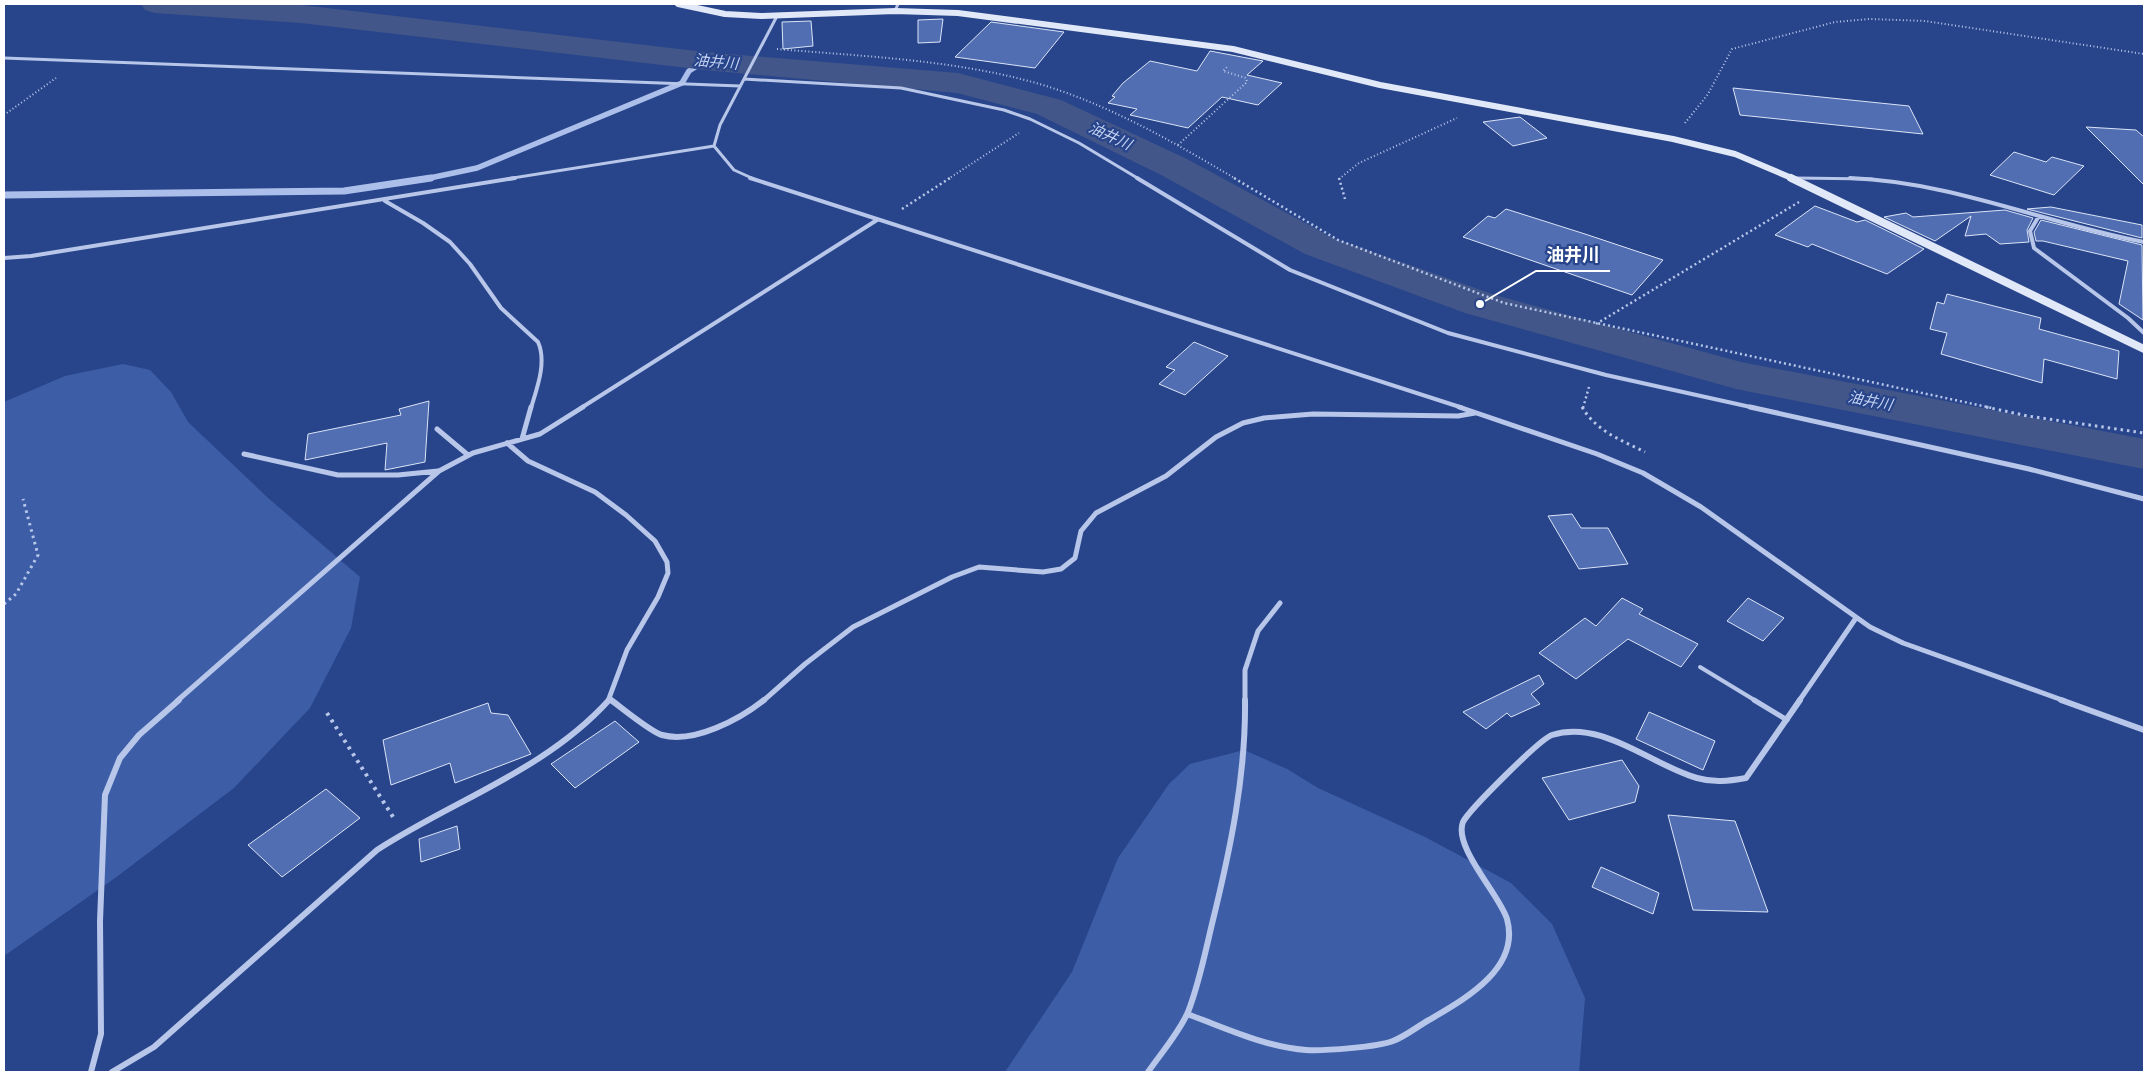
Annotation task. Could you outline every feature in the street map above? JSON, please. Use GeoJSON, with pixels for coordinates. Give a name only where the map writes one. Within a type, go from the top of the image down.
{"type":"FeatureCollection","features":[{"type":"Feature","properties":{"kind":"street"},"geometry":{"type":"LineString","coordinates":[[678,4],[725,14],[777,16],[896,7],[980,15],[1242,51],[1380,85],[1673,139],[1735,154],[1793,178],[2144,349]]}},
{"type":"Feature","properties":{"kind":"street"},"geometry":{"type":"LineString","coordinates":[[714,146],[720,124],[777,16]]}},
{"type":"Feature","properties":{"kind":"street"},"geometry":{"type":"LineString","coordinates":[[4,58],[740,86]]}},
{"type":"Feature","properties":{"kind":"street"},"geometry":{"type":"LineString","coordinates":[[744,79],[901,88],[1004,110],[1036,122],[1079,143],[1290,270],[1448,333],[1525,356],[2019,467],[2144,499]]}},
{"type":"Feature","properties":{"kind":"street"},"geometry":{"type":"LineString","coordinates":[[4,258],[31,256],[384,201],[714,146]]}},
{"type":"Feature","properties":{"kind":"street"},"geometry":{"type":"LineString","coordinates":[[714,146],[734,170],[746,177],[1476,413],[1597,454],[1643,473],[1701,507],[1870,627],[1904,642],[2144,730]]}},
{"type":"Feature","properties":{"kind":"street"},"geometry":{"type":"LineString","coordinates":[[1793,178],[1837,177],[1897,181],[1969,195],[2106,235],[2144,242]]}},
{"type":"Feature","properties":{"kind":"street"},"geometry":{"type":"LineString","coordinates":[[384,201],[434,230],[456,248],[476,270],[502,309],[529,331],[541,350],[540,370],[522,439]]}},
{"type":"Feature","properties":{"kind":"street"},"geometry":{"type":"LineString","coordinates":[[2039,216],[2029,230],[2029,240],[2034,248],[2128,318],[2144,333]]}},
{"type":"Feature","properties":{"kind":"street"},"geometry":{"type":"LineString","coordinates":[[91,1072],[100,1034],[100,921],[105,795],[120,758],[139,735],[439,471],[468,455],[540,434],[879,221]]}},
{"type":"Feature","properties":{"kind":"street"},"geometry":{"type":"LineString","coordinates":[[610,699],[661,735],[688,736],[706,732],[755,707],[775,692],[805,664],[853,627],[952,577],[979,566],[1042,572],[1062,569],[1075,558],[1081,531],[1096,513],[1166,476],[1216,437],[1243,424],[1264,418],[1312,414],[1458,416],[1476,413]]}},
{"type":"Feature","properties":{"kind":"street"},"geometry":{"type":"LineString","coordinates":[[437,429],[468,455]]}},
{"type":"Feature","properties":{"kind":"street"},"geometry":{"type":"LineString","coordinates":[[112,1072],[154,1047],[377,850],[404,833],[472,798],[549,752],[590,721],[610,699],[627,650],[658,597],[668,573],[667,562],[655,541],[626,515],[595,492],[528,461],[507,443]]}},
{"type":"Feature","properties":{"kind":"street"},"geometry":{"type":"LineString","coordinates":[[244,454],[338,475],[398,475],[439,471]]}},
{"type":"Feature","properties":{"kind":"street"},"geometry":{"type":"LineString","coordinates":[[1148,1072],[1187,1014],[1226,871],[1238,800],[1246,742],[1245,670],[1258,631],[1280,603]]}},
{"type":"Feature","properties":{"kind":"street"},"geometry":{"type":"LineString","coordinates":[[1187,1014],[1273,1045],[1308,1050],[1393,1041],[1474,994],[1503,960],[1508,937],[1507,920],[1463,840],[1463,823],[1491,788],[1550,735],[1560,732],[1591,734],[1693,776],[1723,784],[1746,778],[1856,618]]}},
{"type":"Feature","properties":{"kind":"lane"},"geometry":{"type":"LineString","coordinates":[[1700,667],[1787,720]]}},
{"type":"Feature","properties":{"kind":"path"},"geometry":{"type":"LineString","coordinates":[[1673,139],[1708,94],[1732,49],[1835,22],[1869,19],[1925,22],[2144,54]]}},
{"type":"Feature","properties":{"kind":"path"},"geometry":{"type":"LineString","coordinates":[[759,48],[924,61],[1021,79],[1084,99],[1178,145],[1338,240],[1504,303],[2028,416],[2144,433]]}},
{"type":"Feature","properties":{"kind":"path"},"geometry":{"type":"LineString","coordinates":[[1178,145],[1247,82],[1246,78],[1227,74],[1223,70],[1242,51]]}},
{"type":"Feature","properties":{"kind":"path"},"geometry":{"type":"LineString","coordinates":[[4,115],[79,61]]}},
{"type":"Feature","properties":{"kind":"path"},"geometry":{"type":"LineString","coordinates":[[1344,199],[1339,178],[1359,163],[1457,118],[1470,102]]}},
{"type":"Feature","properties":{"kind":"path"},"geometry":{"type":"LineString","coordinates":[[879,221],[1036,122]]}},
{"type":"Feature","properties":{"kind":"path"},"geometry":{"type":"LineString","coordinates":[[1596,324],[1819,190]]}},
{"type":"Feature","properties":{"kind":"path"},"geometry":{"type":"LineString","coordinates":[[1594,372],[1582,407],[1587,418],[1598,427],[1652,456]]}},
{"type":"Feature","properties":{"kind":"path"},"geometry":{"type":"LineString","coordinates":[[4,604],[16,594],[38,555],[22,499]]}},
{"type":"Feature","properties":{"kind":"path"},"geometry":{"type":"LineString","coordinates":[[327,713],[404,833]]}},
{"type":"Feature","properties":{"kind":"shaded area"},"geometry":{"type":"Polygon","coordinates":[[[123,364],[150,370],[171,392],[188,422],[268,498],[360,577],[351,628],[310,708],[234,788],[115,878],[4,956],[4,402],[65,376],[123,364]]]}},
{"type":"Feature","properties":{"kind":"shaded area"},"geometry":{"type":"Polygon","coordinates":[[[1244,750],[1287,769],[1318,788],[1425,837],[1511,883],[1552,924],[1585,998],[1579,1072],[1005,1072],[1072,972],[1118,858],[1169,784],[1190,764],[1244,750]]]}},
{"type":"Feature","properties":{"kind":"building"},"geometry":{"type":"Polygon","coordinates":[[[943,19],[940,42],[918,43],[918,20],[943,19]]]}},
{"type":"Feature","properties":{"kind":"building"},"geometry":{"type":"Polygon","coordinates":[[[811,21],[813,46],[783,49],[782,22],[811,21]]]}},
{"type":"Feature","properties":{"kind":"building"},"geometry":{"type":"Polygon","coordinates":[[[991,22],[1064,32],[1035,68],[955,57],[991,22]]]}},
{"type":"Feature","properties":{"kind":"building"},"geometry":{"type":"Polygon","coordinates":[[[1210,51],[1263,61],[1247,75],[1282,83],[1258,105],[1222,97],[1188,128],[1130,115],[1137,109],[1108,103],[1115,97],[1112,96],[1123,83],[1150,61],[1197,71],[1210,51]]]}},
{"type":"Feature","properties":{"kind":"building"},"geometry":{"type":"Polygon","coordinates":[[[1733,88],[1909,106],[1923,134],[1740,115],[1733,88]]]}},
{"type":"Feature","properties":{"kind":"building"},"geometry":{"type":"Polygon","coordinates":[[[1520,117],[1547,138],[1513,146],[1483,122],[1520,117]]]}},
{"type":"Feature","properties":{"kind":"building"},"geometry":{"type":"Polygon","coordinates":[[[2086,127],[2136,130],[2144,137],[2144,185],[2086,127]]]}},
{"type":"Feature","properties":{"kind":"building"},"geometry":{"type":"Polygon","coordinates":[[[2014,152],[2046,162],[2052,157],[2084,166],[2054,195],[1990,175],[2014,152]]]}},
{"type":"Feature","properties":{"kind":"building"},"geometry":{"type":"Polygon","coordinates":[[[1815,206],[1857,222],[1865,220],[1924,249],[1887,274],[1812,244],[1808,247],[1775,235],[1815,206]]]}},
{"type":"Feature","properties":{"kind":"building"},"geometry":{"type":"Polygon","coordinates":[[[2051,207],[2142,225],[2142,238],[2027,209],[2051,207]]]}},
{"type":"Feature","properties":{"kind":"building"},"geometry":{"type":"Polygon","coordinates":[[[1506,209],[1663,260],[1632,295],[1463,237],[1488,216],[1495,218],[1506,209]]]}},
{"type":"Feature","properties":{"kind":"building"},"geometry":{"type":"Polygon","coordinates":[[[2005,210],[2033,218],[2027,230],[2029,242],[2000,244],[1986,234],[1965,236],[1971,216],[1935,241],[1884,217],[1906,213],[1913,217],[2005,210]]]}},
{"type":"Feature","properties":{"kind":"building"},"geometry":{"type":"Polygon","coordinates":[[[2041,220],[2142,245],[2143,320],[2119,304],[2128,261],[2036,241],[2034,232],[2041,220]]]}},
{"type":"Feature","properties":{"kind":"building"},"geometry":{"type":"Polygon","coordinates":[[[1947,294],[2041,318],[2039,329],[2119,351],[2117,379],[2044,359],[2042,383],[1941,354],[1947,333],[1930,329],[1937,302],[1944,304],[1947,294]]]}},
{"type":"Feature","properties":{"kind":"building"},"geometry":{"type":"Polygon","coordinates":[[[1194,342],[1228,356],[1185,395],[1159,384],[1175,370],[1166,367],[1194,342]]]}},
{"type":"Feature","properties":{"kind":"building"},"geometry":{"type":"Polygon","coordinates":[[[429,401],[425,462],[385,470],[387,443],[305,460],[308,434],[401,415],[399,409],[429,401]]]}},
{"type":"Feature","properties":{"kind":"building"},"geometry":{"type":"Polygon","coordinates":[[[1572,514],[1581,528],[1608,528],[1628,564],[1579,569],[1548,516],[1572,514]]]}},
{"type":"Feature","properties":{"kind":"building"},"geometry":{"type":"Polygon","coordinates":[[[1622,598],[1643,609],[1639,614],[1698,644],[1681,667],[1628,639],[1576,679],[1539,653],[1585,618],[1596,626],[1622,598]]]}},
{"type":"Feature","properties":{"kind":"building"},"geometry":{"type":"Polygon","coordinates":[[[1748,598],[1784,618],[1763,641],[1727,621],[1748,598]]]}},
{"type":"Feature","properties":{"kind":"building"},"geometry":{"type":"Polygon","coordinates":[[[1539,675],[1544,684],[1531,694],[1540,704],[1511,717],[1507,713],[1486,729],[1463,712],[1539,675]]]}},
{"type":"Feature","properties":{"kind":"building"},"geometry":{"type":"Polygon","coordinates":[[[488,703],[491,713],[508,715],[531,754],[455,783],[450,763],[391,785],[383,740],[488,703]]]}},
{"type":"Feature","properties":{"kind":"building"},"geometry":{"type":"Polygon","coordinates":[[[1649,712],[1715,741],[1703,770],[1636,739],[1649,712]]]}},
{"type":"Feature","properties":{"kind":"building"},"geometry":{"type":"Polygon","coordinates":[[[615,721],[639,742],[575,788],[551,764],[615,721]]]}},
{"type":"Feature","properties":{"kind":"building"},"geometry":{"type":"Polygon","coordinates":[[[1622,760],[1639,786],[1635,802],[1569,820],[1542,778],[1622,760]]]}},
{"type":"Feature","properties":{"kind":"building"},"geometry":{"type":"Polygon","coordinates":[[[326,789],[360,818],[282,877],[248,845],[326,789]]]}},
{"type":"Feature","properties":{"kind":"building"},"geometry":{"type":"Polygon","coordinates":[[[1668,815],[1735,821],[1768,912],[1693,910],[1668,815]]]}},
{"type":"Feature","properties":{"kind":"building"},"geometry":{"type":"Polygon","coordinates":[[[457,826],[460,849],[421,862],[419,839],[457,826]]]}},
{"type":"Feature","properties":{"kind":"building"},"geometry":{"type":"Polygon","coordinates":[[[1601,867],[1659,893],[1653,914],[1592,887],[1601,867]]]}},
{"type":"Feature","properties":{"kind":"waterway","name":"油井川"},"geometry":{"type":"LineString","coordinates":[[155,4],[301,14],[705,61],[958,83],[1049,107],[1174,167],[1319,246],[1480,304],[1736,375],[2144,454]]}},
{"type":"Feature","properties":{"kind":"waterway"},"geometry":{"type":"LineString","coordinates":[[427,179],[477,168],[682,83],[689,71],[705,61]]}},
{"type":"Feature","properties":{"kind":"waterway"},"geometry":{"type":"LineString","coordinates":[[427,179],[431,178]]}},
{"type":"Feature","properties":{"kind":"waterway"},"geometry":{"type":"LineString","coordinates":[[4,195],[344,191],[427,179]]}},
{"type":"Feature","properties":{"kind":"place","name":"油井川"},"geometry":{"type":"Point","coordinates":[1480,304]}}]}
